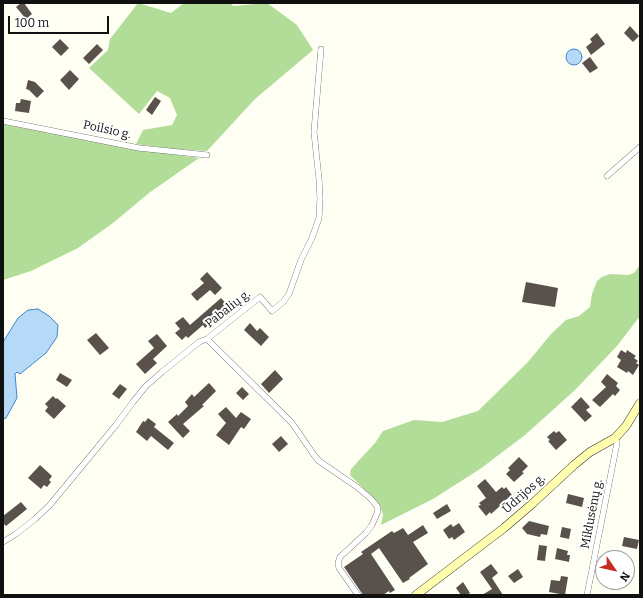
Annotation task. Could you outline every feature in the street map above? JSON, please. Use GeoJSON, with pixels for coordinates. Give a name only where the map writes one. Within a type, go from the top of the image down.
{"type":"FeatureCollection","features":[{"type":"Feature","properties":{"kind":"main road","name":"Ūdrijos g."},"geometry":{"type":"LineString","coordinates":[[416,595],[504,528],[590,452],[615,438],[626,426],[640,403]]}},
{"type":"Feature","properties":{"kind":"street","name":"Pabalių g."},"geometry":{"type":"LineString","coordinates":[[3,542],[36,519],[49,506],[116,426],[146,386],[199,342],[208,339],[260,297],[272,311],[283,302],[289,294],[301,260],[317,227],[319,218],[320,198],[314,132],[321,49]]}},
{"type":"Feature","properties":{"kind":"street","name":"Poilsio g."},"geometry":{"type":"LineString","coordinates":[[3,121],[139,148],[207,155]]}},
{"type":"Feature","properties":{"kind":"street"},"geometry":{"type":"LineString","coordinates":[[607,176],[640,147]]}},
{"type":"Feature","properties":{"kind":"street"},"geometry":{"type":"LineString","coordinates":[[208,339],[292,423],[319,461],[357,487],[377,506],[378,512],[372,525],[366,533],[340,557],[338,563],[339,568],[358,595]]}},
{"type":"Feature","properties":{"kind":"street","name":"Miklusėnų g."},"geometry":{"type":"LineString","coordinates":[[587,595],[617,444],[615,438]]}},
{"type":"Feature","properties":{"kind":"green space"},"geometry":{"type":"Polygon","coordinates":[[[138,3],[171,13],[184,3],[231,3],[233,6],[267,3],[297,25],[313,50],[255,99],[207,151],[173,149],[136,144],[143,130],[172,125],[177,115],[170,98],[157,91],[139,114],[89,68],[108,50],[110,39],[138,3]]]}},
{"type":"Feature","properties":{"kind":"green space"},"geometry":{"type":"Polygon","coordinates":[[[3,124],[134,149],[199,158],[149,193],[113,223],[78,248],[31,271],[3,280],[3,124]]]}},
{"type":"Feature","properties":{"kind":"green space"},"geometry":{"type":"Polygon","coordinates":[[[640,265],[640,316],[617,346],[575,390],[525,435],[480,469],[433,499],[381,525],[383,515],[380,506],[350,475],[351,469],[375,443],[383,431],[414,420],[442,422],[478,411],[527,363],[552,333],[566,320],[579,316],[590,307],[592,294],[597,281],[610,274],[628,275],[634,273],[640,265]]]}},
{"type":"Feature","properties":{"kind":"water"},"geometry":{"type":"Polygon","coordinates":[[[571,49],[577,49],[582,54],[580,63],[577,65],[571,65],[566,60],[566,54],[571,49]]]}},
{"type":"Feature","properties":{"kind":"water"},"geometry":{"type":"Polygon","coordinates":[[[38,309],[49,316],[58,325],[57,337],[46,353],[20,374],[17,372],[15,374],[17,398],[6,418],[3,419],[3,342],[18,318],[28,310],[38,309]]]}},
{"type":"Feature","properties":{"kind":"building"},"geometry":{"type":"Polygon","coordinates":[[[21,3],[24,3],[32,14],[26,19],[16,7],[21,3]]]}},
{"type":"Feature","properties":{"kind":"building"},"geometry":{"type":"Polygon","coordinates":[[[630,26],[639,36],[633,42],[624,33],[630,26]]]}},
{"type":"Feature","properties":{"kind":"building"},"geometry":{"type":"Polygon","coordinates":[[[597,33],[605,44],[591,55],[586,47],[592,42],[590,39],[597,33]]]}},
{"type":"Feature","properties":{"kind":"building"},"geometry":{"type":"Polygon","coordinates":[[[60,39],[69,48],[61,56],[52,47],[60,39]]]}},
{"type":"Feature","properties":{"kind":"building"},"geometry":{"type":"Polygon","coordinates":[[[97,44],[103,50],[89,64],[83,58],[97,44]]]}},
{"type":"Feature","properties":{"kind":"building"},"geometry":{"type":"Polygon","coordinates":[[[590,57],[598,68],[590,73],[582,63],[590,57]]]}},
{"type":"Feature","properties":{"kind":"building"},"geometry":{"type":"Polygon","coordinates":[[[70,70],[79,79],[69,90],[60,80],[70,70]]]}},
{"type":"Feature","properties":{"kind":"building"},"geometry":{"type":"Polygon","coordinates":[[[28,80],[35,82],[44,91],[37,98],[26,89],[28,80]]]}},
{"type":"Feature","properties":{"kind":"building"},"geometry":{"type":"Polygon","coordinates":[[[155,97],[161,101],[152,115],[146,110],[155,97]]]}},
{"type":"Feature","properties":{"kind":"building"},"geometry":{"type":"Polygon","coordinates":[[[21,99],[31,101],[29,113],[15,111],[16,103],[20,103],[21,99]]]}},
{"type":"Feature","properties":{"kind":"building"},"geometry":{"type":"Polygon","coordinates":[[[207,272],[222,288],[215,295],[210,290],[197,301],[191,294],[204,283],[200,279],[207,272]]]}},
{"type":"Feature","properties":{"kind":"building"},"geometry":{"type":"Polygon","coordinates":[[[526,282],[558,288],[555,307],[522,302],[526,282]]]}},
{"type":"Feature","properties":{"kind":"building"},"geometry":{"type":"Polygon","coordinates":[[[221,298],[229,307],[220,315],[217,312],[209,319],[212,322],[205,328],[203,325],[188,338],[186,336],[182,340],[175,333],[180,329],[175,323],[183,317],[190,325],[221,298]]]}},
{"type":"Feature","properties":{"kind":"building"},"geometry":{"type":"Polygon","coordinates":[[[250,323],[257,331],[260,328],[269,337],[261,346],[244,330],[250,323]]]}},
{"type":"Feature","properties":{"kind":"building"},"geometry":{"type":"Polygon","coordinates":[[[96,333],[109,348],[100,355],[87,340],[96,333]]]}},
{"type":"Feature","properties":{"kind":"building"},"geometry":{"type":"Polygon","coordinates":[[[157,334],[167,346],[153,359],[157,363],[145,374],[136,364],[154,348],[148,341],[157,334]]]}},
{"type":"Feature","properties":{"kind":"building"},"geometry":{"type":"Polygon","coordinates":[[[621,350],[626,353],[627,350],[636,356],[634,358],[638,361],[636,363],[639,365],[633,375],[628,371],[627,373],[617,367],[621,360],[617,357],[621,350]]]}},
{"type":"Feature","properties":{"kind":"building"},"geometry":{"type":"Polygon","coordinates":[[[275,370],[283,379],[269,393],[261,384],[275,370]]]}},
{"type":"Feature","properties":{"kind":"building"},"geometry":{"type":"Polygon","coordinates":[[[60,373],[72,380],[67,387],[56,380],[60,373]]]}},
{"type":"Feature","properties":{"kind":"building"},"geometry":{"type":"Polygon","coordinates":[[[607,374],[618,383],[616,386],[620,390],[615,396],[613,394],[600,407],[592,400],[606,387],[601,382],[607,374]]]}},
{"type":"Feature","properties":{"kind":"building"},"geometry":{"type":"Polygon","coordinates":[[[209,383],[216,391],[202,405],[204,406],[183,424],[190,431],[183,438],[168,422],[177,414],[178,416],[188,406],[185,402],[192,394],[194,397],[209,383]]]}},
{"type":"Feature","properties":{"kind":"building"},"geometry":{"type":"Polygon","coordinates":[[[120,384],[127,389],[119,399],[112,394],[120,384]]]}},
{"type":"Feature","properties":{"kind":"building"},"geometry":{"type":"Polygon","coordinates":[[[242,387],[249,394],[243,400],[236,393],[242,387]]]}},
{"type":"Feature","properties":{"kind":"building"},"geometry":{"type":"Polygon","coordinates":[[[53,396],[66,406],[54,419],[45,411],[48,407],[45,404],[53,396]]]}},
{"type":"Feature","properties":{"kind":"building"},"geometry":{"type":"Polygon","coordinates":[[[581,397],[590,407],[586,410],[592,416],[585,422],[571,407],[581,397]]]}},
{"type":"Feature","properties":{"kind":"building"},"geometry":{"type":"Polygon","coordinates":[[[226,407],[236,418],[241,412],[251,419],[244,429],[241,427],[229,445],[216,435],[226,423],[218,414],[226,407]]]}},
{"type":"Feature","properties":{"kind":"building"},"geometry":{"type":"Polygon","coordinates":[[[148,418],[156,424],[154,427],[174,443],[168,450],[151,436],[147,441],[136,432],[143,421],[145,422],[148,418]]]}},
{"type":"Feature","properties":{"kind":"building"},"geometry":{"type":"Polygon","coordinates":[[[554,431],[556,433],[559,431],[567,440],[556,450],[548,441],[550,440],[547,437],[554,431]]]}},
{"type":"Feature","properties":{"kind":"building"},"geometry":{"type":"Polygon","coordinates":[[[281,436],[288,444],[279,452],[272,444],[281,436]]]}},
{"type":"Feature","properties":{"kind":"building"},"geometry":{"type":"Polygon","coordinates":[[[519,457],[528,466],[522,472],[524,473],[514,482],[506,474],[510,470],[508,468],[519,457]]]}},
{"type":"Feature","properties":{"kind":"building"},"geometry":{"type":"Polygon","coordinates":[[[40,465],[52,476],[49,480],[51,482],[47,487],[44,485],[41,489],[28,478],[40,465]]]}},
{"type":"Feature","properties":{"kind":"building"},"geometry":{"type":"Polygon","coordinates":[[[485,479],[496,492],[502,487],[504,489],[506,487],[512,495],[499,505],[500,506],[491,514],[490,512],[486,516],[478,506],[481,505],[479,503],[486,498],[477,486],[485,479]]]}},
{"type":"Feature","properties":{"kind":"building"},"geometry":{"type":"Polygon","coordinates":[[[568,494],[584,498],[582,507],[566,503],[568,494]]]}},
{"type":"Feature","properties":{"kind":"building"},"geometry":{"type":"Polygon","coordinates":[[[21,502],[27,509],[6,526],[3,523],[3,516],[21,502]]]}},
{"type":"Feature","properties":{"kind":"building"},"geometry":{"type":"Polygon","coordinates":[[[447,504],[451,511],[437,519],[433,513],[447,504]]]}},
{"type":"Feature","properties":{"kind":"building"},"geometry":{"type":"Polygon","coordinates":[[[529,521],[549,526],[547,535],[541,534],[540,537],[527,534],[522,528],[529,521]]]}},
{"type":"Feature","properties":{"kind":"building"},"geometry":{"type":"Polygon","coordinates":[[[459,523],[465,532],[454,540],[452,537],[449,539],[443,530],[451,524],[453,527],[459,523]]]}},
{"type":"Feature","properties":{"kind":"building"},"geometry":{"type":"Polygon","coordinates":[[[423,525],[428,533],[413,542],[428,564],[403,583],[379,548],[371,554],[395,590],[390,593],[389,591],[383,595],[363,595],[344,567],[363,554],[361,552],[392,531],[394,533],[403,528],[408,535],[423,525]]]}},
{"type":"Feature","properties":{"kind":"building"},"geometry":{"type":"Polygon","coordinates":[[[562,527],[571,529],[569,539],[560,537],[562,527]]]}},
{"type":"Feature","properties":{"kind":"building"},"geometry":{"type":"Polygon","coordinates":[[[624,537],[639,540],[637,549],[622,546],[624,537]]]}},
{"type":"Feature","properties":{"kind":"building"},"geometry":{"type":"Polygon","coordinates":[[[539,545],[547,546],[545,561],[537,560],[539,545]]]}},
{"type":"Feature","properties":{"kind":"building"},"geometry":{"type":"Polygon","coordinates":[[[557,548],[568,551],[567,555],[570,555],[569,562],[555,559],[557,548]]]}},
{"type":"Feature","properties":{"kind":"building"},"geometry":{"type":"Polygon","coordinates":[[[491,564],[498,573],[492,578],[503,595],[482,595],[492,589],[480,572],[491,564]]]}},
{"type":"Feature","properties":{"kind":"building"},"geometry":{"type":"Polygon","coordinates":[[[518,569],[523,577],[514,583],[508,576],[518,569]]]}},
{"type":"Feature","properties":{"kind":"building"},"geometry":{"type":"Polygon","coordinates":[[[561,576],[568,577],[565,595],[549,592],[551,580],[560,581],[561,576]]]}},
{"type":"Feature","properties":{"kind":"building"},"geometry":{"type":"Polygon","coordinates":[[[463,582],[470,593],[467,595],[461,595],[456,588],[463,582]]]}}]}
